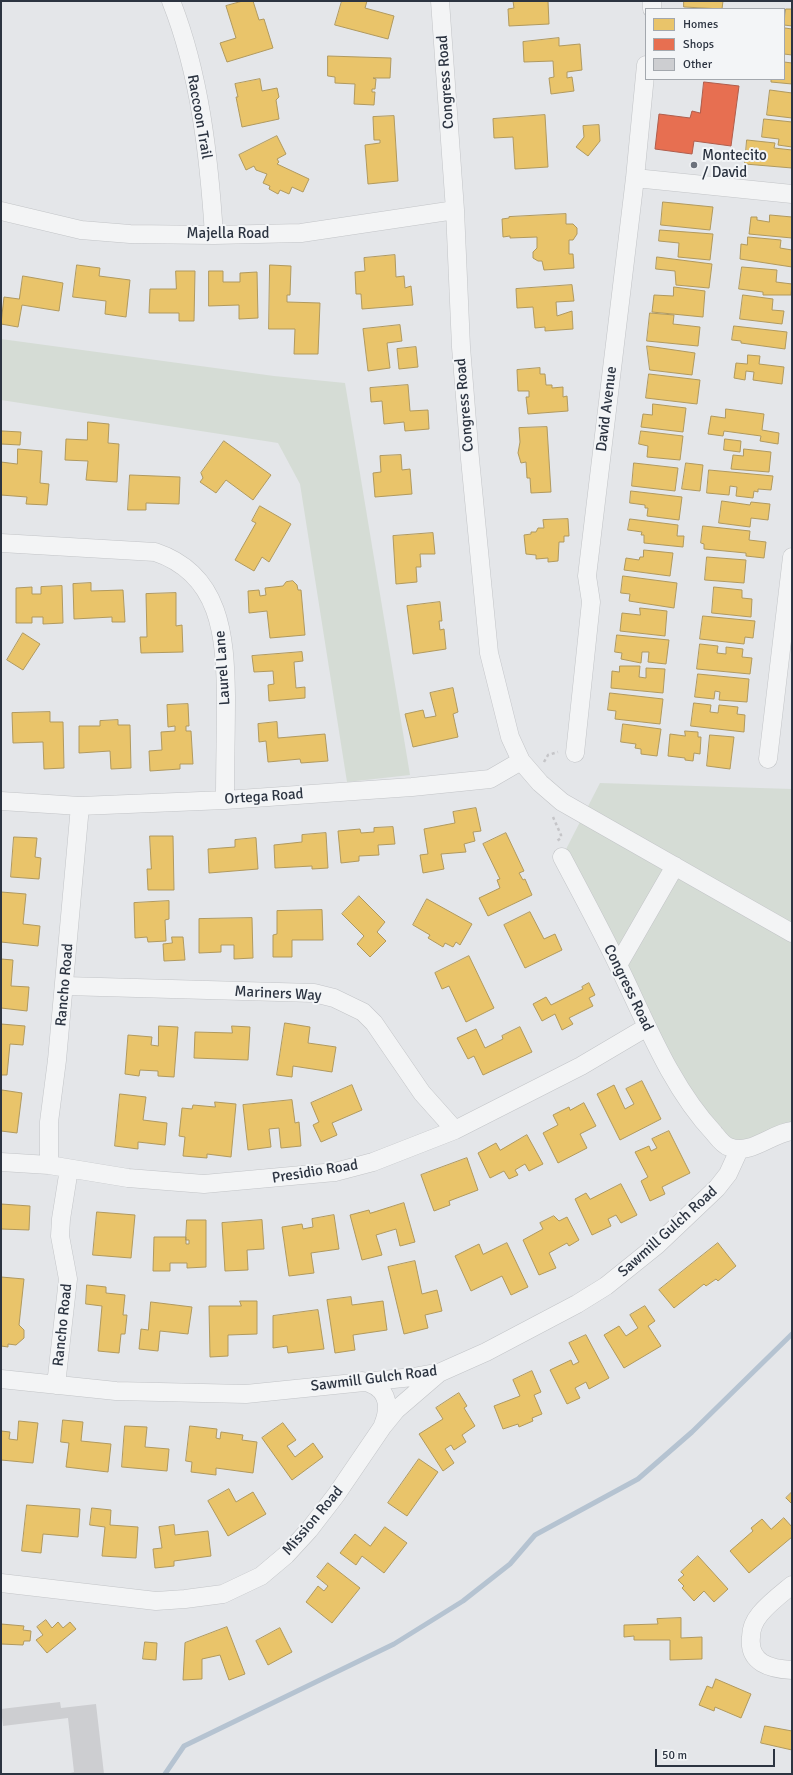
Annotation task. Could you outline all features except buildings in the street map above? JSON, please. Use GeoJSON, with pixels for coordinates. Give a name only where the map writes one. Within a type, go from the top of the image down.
{"type":"FeatureCollection","features":[{"type":"Feature","properties":{"kind":"street","name":"Raccoon Trail"},"geometry":{"type":"LineString","coordinates":[[171,1],[199,102],[211,194],[214,235]]}},
{"type":"Feature","properties":{"kind":"street","name":"Congress Road"},"geometry":{"type":"LineString","coordinates":[[440,1],[455,210],[460,347],[470,459],[489,653],[510,737],[521,761],[530,773],[550,793],[586,816],[792,933]]}},
{"type":"Feature","properties":{"kind":"street","name":"David Avenue"},"geometry":{"type":"LineString","coordinates":[[575,753],[591,602],[587,576],[635,178],[645,75]]}},
{"type":"Feature","properties":{"kind":"street"},"geometry":{"type":"LineString","coordinates":[[635,178],[792,194]]}},
{"type":"Feature","properties":{"kind":"street","name":"Majella Road"},"geometry":{"type":"LineString","coordinates":[[1,211],[81,230],[130,234],[214,235],[301,233],[455,210]]}},
{"type":"Feature","properties":{"kind":"street","name":"Laurel Lane"},"geometry":{"type":"LineString","coordinates":[[1,543],[155,552],[170,557],[186,568],[200,582],[212,601],[220,623],[225,658],[224,800]]}},
{"type":"Feature","properties":{"kind":"street"},"geometry":{"type":"LineString","coordinates":[[768,759],[792,557]]}},
{"type":"Feature","properties":{"kind":"street","name":"Ortega Road"},"geometry":{"type":"LineString","coordinates":[[1,801],[80,806],[224,800],[412,787],[490,779],[521,761]]}},
{"type":"Feature","properties":{"kind":"street","name":"Rancho Road"},"geometry":{"type":"LineString","coordinates":[[49,1165],[49,1122],[58,1060],[80,806]]}},
{"type":"Feature","properties":{"kind":"street","name":"Congress Road"},"geometry":{"type":"LineString","coordinates":[[562,857],[618,965],[647,1027],[698,1117],[728,1147],[739,1150]]}},
{"type":"Feature","properties":{"kind":"street"},"geometry":{"type":"LineString","coordinates":[[618,965],[675,866]]}},
{"type":"Feature","properties":{"kind":"street","name":"Mariners Way"},"geometry":{"type":"LineString","coordinates":[[65,986],[314,993],[334,998],[363,1012],[374,1023],[422,1093],[455,1130]]}},
{"type":"Feature","properties":{"kind":"street","name":"Presidio Road"},"geometry":{"type":"LineString","coordinates":[[1,1162],[49,1165],[128,1178],[180,1183],[220,1183],[335,1172],[373,1162],[455,1130],[581,1066],[647,1027]]}},
{"type":"Feature","properties":{"kind":"street"},"geometry":{"type":"LineString","coordinates":[[739,1150],[784,1132],[792,1131]]}},
{"type":"Feature","properties":{"kind":"street","name":"Sawmill Gulch Road"},"geometry":{"type":"LineString","coordinates":[[1,1379],[116,1391],[246,1394],[441,1372],[486,1352],[577,1304],[631,1268],[716,1188],[728,1174],[739,1150]]}},
{"type":"Feature","properties":{"kind":"street","name":"Rancho Road"},"geometry":{"type":"LineString","coordinates":[[56,1385],[68,1279],[60,1236],[61,1219],[70,1169]]}},
{"type":"Feature","properties":{"kind":"street","name":"Mission Road"},"geometry":{"type":"LineString","coordinates":[[1,1583],[156,1601],[223,1594],[260,1576],[286,1555],[309,1530],[336,1495],[383,1426],[410,1396],[441,1372]]}},
{"type":"Feature","properties":{"kind":"street"},"geometry":{"type":"LineString","coordinates":[[361,1381],[375,1385],[385,1397],[388,1406],[388,1414],[383,1426]]}},
{"type":"Feature","properties":{"kind":"street"},"geometry":{"type":"LineString","coordinates":[[792,1585],[759,1616],[751,1631],[750,1647],[754,1656],[764,1664],[778,1669],[792,1670]]}},
{"type":"Feature","properties":{"kind":"path"},"geometry":{"type":"LineString","coordinates":[[546,769],[544,760],[548,755],[562,751],[575,753]]}},
{"type":"Feature","properties":{"kind":"path"},"geometry":{"type":"LineString","coordinates":[[552,814],[561,835],[561,838],[555,842],[562,857]]}},
{"type":"Feature","properties":{"kind":"shaded area"},"geometry":{"type":"Polygon","coordinates":[[[1,339],[274,376],[345,383],[410,775],[347,782],[300,484],[278,443],[1,400],[1,339]]]}},
{"type":"Feature","properties":{"kind":"shaded area"},"geometry":{"type":"Polygon","coordinates":[[[600,783],[792,789],[792,1131],[739,1150],[698,1117],[562,857],[600,783]]]}},
{"type":"Feature","properties":{"kind":"waterway"},"geometry":{"type":"LineString","coordinates":[[165,1774],[184,1746],[394,1644],[463,1601],[510,1564],[535,1535],[638,1479],[692,1432],[792,1334]]}},
{"type":"Feature","properties":{"kind":"place","name":"Montecito / David"},"geometry":{"type":"Point","coordinates":[694,165]}}]}
